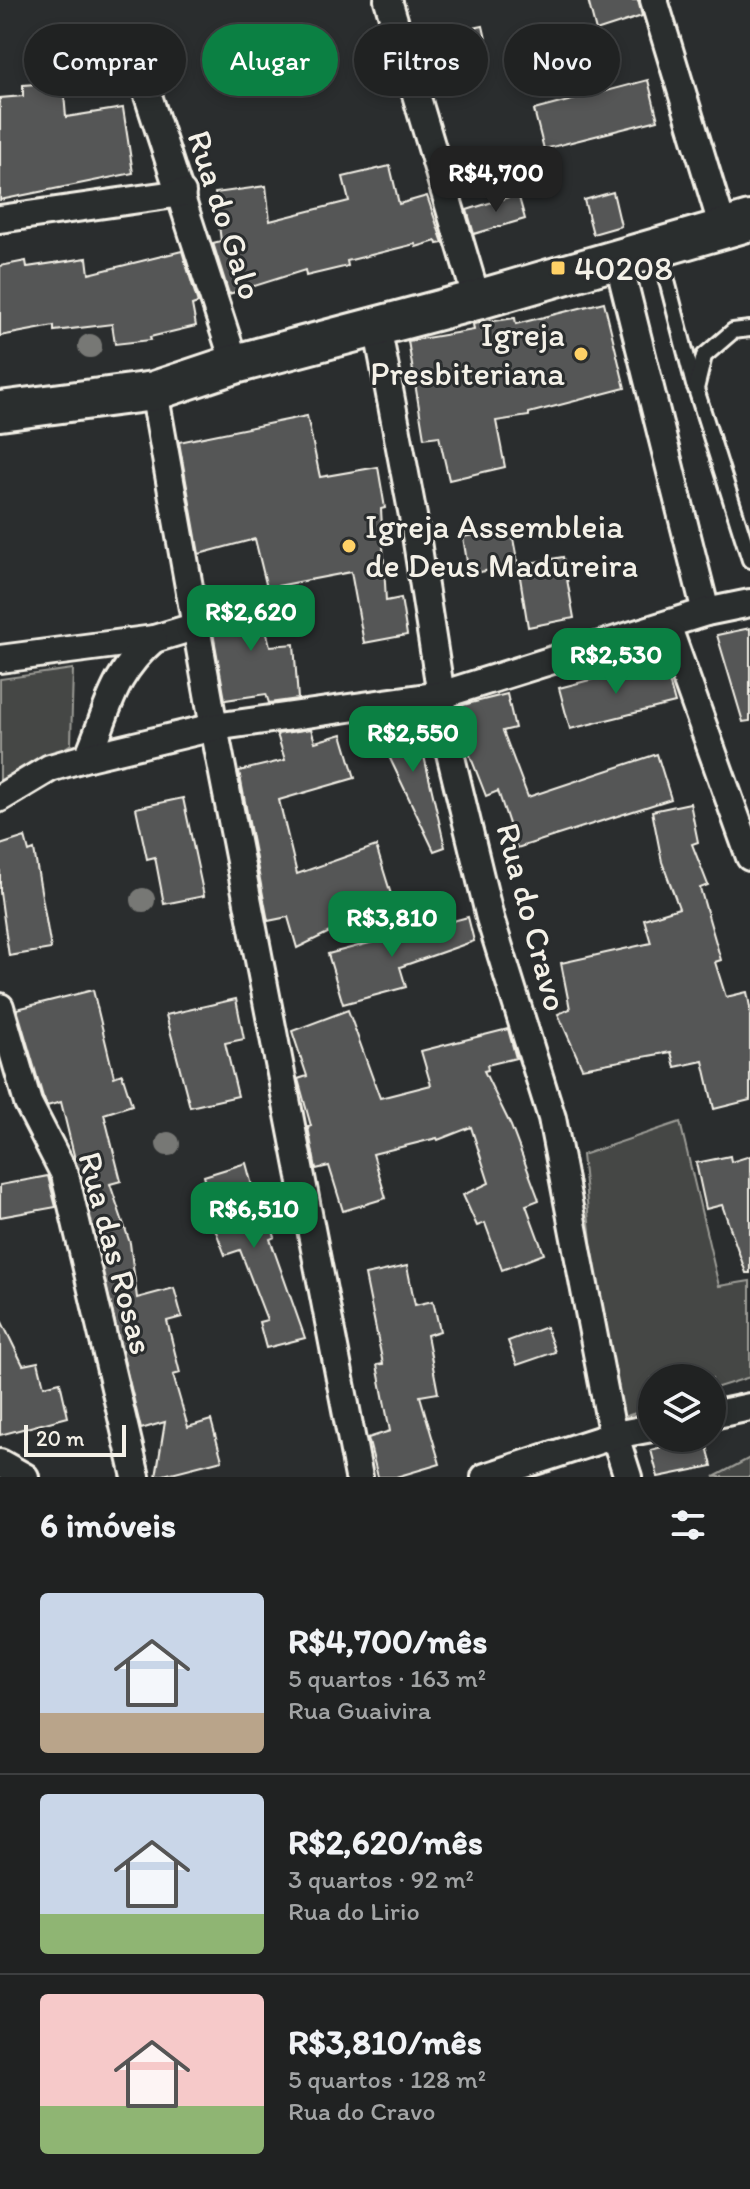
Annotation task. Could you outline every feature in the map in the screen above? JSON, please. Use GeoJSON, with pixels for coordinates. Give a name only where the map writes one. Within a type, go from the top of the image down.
{"type":"FeatureCollection","features":[{"type":"Feature","properties":{"kind":"main road"},"geometry":{"type":"LineString","coordinates":[[0,411],[154,391],[235,364],[477,300],[736,224]]}},
{"type":"Feature","properties":{"kind":"street"},"geometry":{"type":"LineString","coordinates":[[388,0],[477,300]]}},
{"type":"Feature","properties":{"kind":"street"},"geometry":{"type":"LineString","coordinates":[[654,0],[736,224]]}},
{"type":"Feature","properties":{"kind":"street","name":"Rua do Galo"},"geometry":{"type":"LineString","coordinates":[[149,96],[235,364]]}},
{"type":"Feature","properties":{"kind":"street"},"geometry":{"type":"LineString","coordinates":[[0,219],[182,193]]}},
{"type":"Feature","properties":{"kind":"street"},"geometry":{"type":"LineString","coordinates":[[618,260],[706,612]]}},
{"type":"Feature","properties":{"kind":"street","name":"Rua do Cravo"},"geometry":{"type":"LineString","coordinates":[[377,326],[450,753],[490,918],[552,1118],[615,1435],[628,1477]]}},
{"type":"Feature","properties":{"kind":"street"},"geometry":{"type":"LineString","coordinates":[[154,391],[214,727],[359,1477]]}},
{"type":"Feature","properties":{"kind":"street"},"geometry":{"type":"LineString","coordinates":[[0,798],[50,768],[88,757],[214,727],[441,695],[706,612],[750,603]]}},
{"type":"Feature","properties":{"kind":"street"},"geometry":{"type":"LineString","coordinates":[[667,625],[749,851]]}},
{"type":"Feature","properties":{"kind":"street"},"geometry":{"type":"LineString","coordinates":[[0,659],[154,639],[197,626]]}},
{"type":"Feature","properties":{"kind":"street"},"geometry":{"type":"LineString","coordinates":[[88,757],[114,685],[130,659],[154,639]]}},
{"type":"Feature","properties":{"kind":"street","name":"Rua das Rosas"},"geometry":{"type":"LineString","coordinates":[[0,1007],[28,1103],[65,1175],[136,1477]]}},
{"type":"Feature","properties":{"kind":"street"},"geometry":{"type":"LineString","coordinates":[[726,1412],[750,1407]]}},
{"type":"Feature","properties":{"kind":"street"},"geometry":{"type":"LineString","coordinates":[[485,1477],[615,1435],[638,1431]]}},
{"type":"Feature","properties":{"kind":"street"},"geometry":{"type":"LineString","coordinates":[[0,1463],[25,1477]]}},
{"type":"Feature","properties":{"kind":"lane"},"geometry":{"type":"LineString","coordinates":[[659,248],[696,389],[750,560]]}},
{"type":"Feature","properties":{"kind":"lane"},"geometry":{"type":"LineString","coordinates":[[696,389],[704,356],[733,331],[750,329]]}},
{"type":"Feature","properties":{"kind":"shaded area"},"geometry":{"type":"Polygon","coordinates":[[[73,669],[71,744],[0,791],[0,679],[73,669]]]}},
{"type":"Feature","properties":{"kind":"shaded area"},"geometry":{"type":"Polygon","coordinates":[[[680,1122],[719,1286],[750,1281],[750,1377],[726,1385],[726,1364],[638,1364],[638,1412],[610,1421],[582,1155],[680,1122]]]}},
{"type":"Feature","properties":{"kind":"shaded area"},"geometry":{"type":"Polygon","coordinates":[[[750,1458],[750,1477],[714,1477],[750,1458]]]}},
{"type":"Feature","properties":{"kind":"building"},"geometry":{"type":"Polygon","coordinates":[[[588,0],[638,0],[642,16],[617,24],[594,24],[588,0]]]}},
{"type":"Feature","properties":{"kind":"building"},"geometry":{"type":"Polygon","coordinates":[[[648,80],[658,120],[544,149],[534,110],[587,96],[620,96],[620,87],[648,80]]]}},
{"type":"Feature","properties":{"kind":"building"},"geometry":{"type":"Polygon","coordinates":[[[23,85],[24,96],[64,96],[66,117],[123,108],[133,173],[0,200],[0,98],[23,96],[23,85]]]}},
{"type":"Feature","properties":{"kind":"building"},"geometry":{"type":"Polygon","coordinates":[[[390,166],[399,204],[427,196],[443,243],[437,244],[436,241],[416,247],[415,244],[347,261],[348,266],[306,276],[305,270],[229,294],[213,243],[221,241],[215,193],[266,186],[270,221],[349,201],[343,177],[390,166]]]}},
{"type":"Feature","properties":{"kind":"building"},"geometry":{"type":"Polygon","coordinates":[[[613,192],[621,226],[593,234],[584,200],[613,192]]]}},
{"type":"Feature","properties":{"kind":"building"},"geometry":{"type":"Polygon","coordinates":[[[518,194],[525,219],[474,234],[467,210],[518,194]]]}},
{"type":"Feature","properties":{"kind":"building"},"geometry":{"type":"Polygon","coordinates":[[[182,251],[198,303],[192,305],[196,326],[150,337],[151,340],[115,344],[112,324],[54,331],[54,326],[0,336],[0,266],[26,261],[27,267],[87,258],[89,274],[182,251]]]}},
{"type":"Feature","properties":{"kind":"building"},"geometry":{"type":"Polygon","coordinates":[[[604,302],[625,388],[529,413],[529,416],[496,421],[505,467],[449,480],[439,436],[424,438],[408,341],[474,330],[473,324],[515,318],[516,324],[604,302]]]}},
{"type":"Feature","properties":{"kind":"building"},"geometry":{"type":"Polygon","coordinates":[[[307,416],[320,477],[378,467],[385,508],[381,509],[386,601],[401,598],[407,635],[364,643],[351,572],[267,588],[255,539],[199,554],[179,442],[307,416]]]}},
{"type":"Feature","properties":{"kind":"building"},"geometry":{"type":"Polygon","coordinates":[[[511,528],[518,565],[469,574],[463,537],[511,528]]]}},
{"type":"Feature","properties":{"kind":"building"},"geometry":{"type":"Polygon","coordinates":[[[563,557],[574,618],[528,627],[518,565],[563,557]]]}},
{"type":"Feature","properties":{"kind":"building"},"geometry":{"type":"Polygon","coordinates":[[[257,594],[270,646],[294,644],[298,699],[269,703],[266,694],[225,700],[208,605],[257,594]]]}},
{"type":"Feature","properties":{"kind":"building"},"geometry":{"type":"Polygon","coordinates":[[[750,628],[750,721],[743,722],[717,635],[750,628]]]}},
{"type":"Feature","properties":{"kind":"building"},"geometry":{"type":"Polygon","coordinates":[[[664,663],[675,703],[570,729],[559,688],[609,675],[610,679],[664,663]]]}},
{"type":"Feature","properties":{"kind":"building"},"geometry":{"type":"Polygon","coordinates":[[[507,694],[515,728],[503,731],[528,797],[657,754],[671,799],[517,848],[498,791],[486,796],[464,740],[459,706],[507,694]]]}},
{"type":"Feature","properties":{"kind":"building"},"geometry":{"type":"Polygon","coordinates":[[[415,717],[445,847],[434,851],[375,727],[415,717]]]}},
{"type":"Feature","properties":{"kind":"building"},"geometry":{"type":"Polygon","coordinates":[[[311,729],[315,742],[342,734],[355,778],[279,800],[297,874],[376,846],[393,901],[297,948],[288,917],[268,921],[239,771],[285,760],[277,734],[311,729]]]}},
{"type":"Feature","properties":{"kind":"building"},"geometry":{"type":"Polygon","coordinates":[[[183,798],[204,896],[164,904],[155,857],[147,859],[136,808],[183,798]]]}},
{"type":"Feature","properties":{"kind":"building"},"geometry":{"type":"Polygon","coordinates":[[[690,803],[698,842],[692,844],[708,885],[700,888],[721,960],[715,962],[726,997],[747,992],[750,1007],[750,1100],[714,1109],[703,1061],[675,1067],[671,1052],[582,1068],[558,1014],[570,1009],[561,963],[651,943],[644,919],[679,908],[662,862],[652,811],[690,803]]]}},
{"type":"Feature","properties":{"kind":"building"},"geometry":{"type":"Polygon","coordinates":[[[25,837],[29,852],[34,850],[51,949],[9,956],[0,892],[0,845],[25,837]]]}},
{"type":"Feature","properties":{"kind":"building"},"geometry":{"type":"Polygon","coordinates":[[[468,917],[474,941],[400,967],[406,987],[343,1004],[328,954],[468,917]]]}},
{"type":"Feature","properties":{"kind":"building"},"geometry":{"type":"Polygon","coordinates":[[[93,990],[114,1077],[122,1074],[132,1105],[104,1114],[121,1181],[110,1184],[130,1243],[137,1298],[174,1288],[182,1317],[167,1321],[180,1373],[173,1375],[188,1427],[211,1420],[222,1460],[156,1477],[165,1422],[141,1429],[61,1102],[47,1106],[17,1009],[93,990]]]}},
{"type":"Feature","properties":{"kind":"building"},"geometry":{"type":"Polygon","coordinates":[[[236,999],[244,1039],[225,1043],[238,1096],[190,1107],[166,1015],[236,999]]]}},
{"type":"Feature","properties":{"kind":"building"},"geometry":{"type":"Polygon","coordinates":[[[348,1010],[380,1098],[431,1085],[421,1051],[508,1029],[516,1058],[487,1065],[488,1070],[484,1071],[511,1126],[539,1200],[526,1205],[544,1254],[502,1270],[485,1223],[477,1226],[463,1195],[489,1183],[471,1127],[438,1140],[373,1154],[386,1198],[343,1211],[329,1166],[316,1169],[308,1127],[311,1126],[298,1079],[307,1076],[292,1031],[348,1010]]]}},
{"type":"Feature","properties":{"kind":"building"},"geometry":{"type":"Polygon","coordinates":[[[730,1156],[731,1162],[750,1156],[750,1273],[746,1273],[722,1205],[706,1209],[696,1163],[730,1156]]]}},
{"type":"Feature","properties":{"kind":"building"},"geometry":{"type":"Polygon","coordinates":[[[246,1163],[257,1204],[262,1202],[275,1237],[270,1239],[305,1338],[266,1348],[259,1322],[267,1320],[240,1250],[225,1255],[212,1221],[216,1219],[204,1176],[246,1163]]]}},
{"type":"Feature","properties":{"kind":"building"},"geometry":{"type":"Polygon","coordinates":[[[48,1176],[56,1207],[0,1217],[0,1185],[48,1176]]]}},
{"type":"Feature","properties":{"kind":"building"},"geometry":{"type":"Polygon","coordinates":[[[407,1266],[415,1305],[433,1301],[440,1331],[427,1335],[438,1393],[420,1396],[440,1464],[396,1477],[378,1477],[368,1438],[390,1431],[377,1365],[383,1364],[365,1275],[407,1266]]]}},
{"type":"Feature","properties":{"kind":"building"},"geometry":{"type":"Polygon","coordinates":[[[0,1318],[23,1365],[38,1362],[44,1386],[60,1382],[68,1417],[0,1435],[0,1318]]]}},
{"type":"Feature","properties":{"kind":"building"},"geometry":{"type":"Polygon","coordinates":[[[546,1327],[555,1352],[517,1365],[508,1341],[546,1327]]]}},
{"type":"Feature","properties":{"kind":"building"},"geometry":{"type":"Polygon","coordinates":[[[652,1452],[708,1452],[712,1466],[658,1477],[652,1452]]]}},
{"type":"Feature","properties":{"kind":"place","name":"40208"},"geometry":{"type":"Point","coordinates":[558,268]}},
{"type":"Feature","properties":{"kind":"place","name":"Igreja Presbiteriana"},"geometry":{"type":"Point","coordinates":[581,354]}},
{"type":"Feature","properties":{"kind":"place","name":"Igreja Assembleia de Deus Madureira"},"geometry":{"type":"Point","coordinates":[349,546]}}]}
